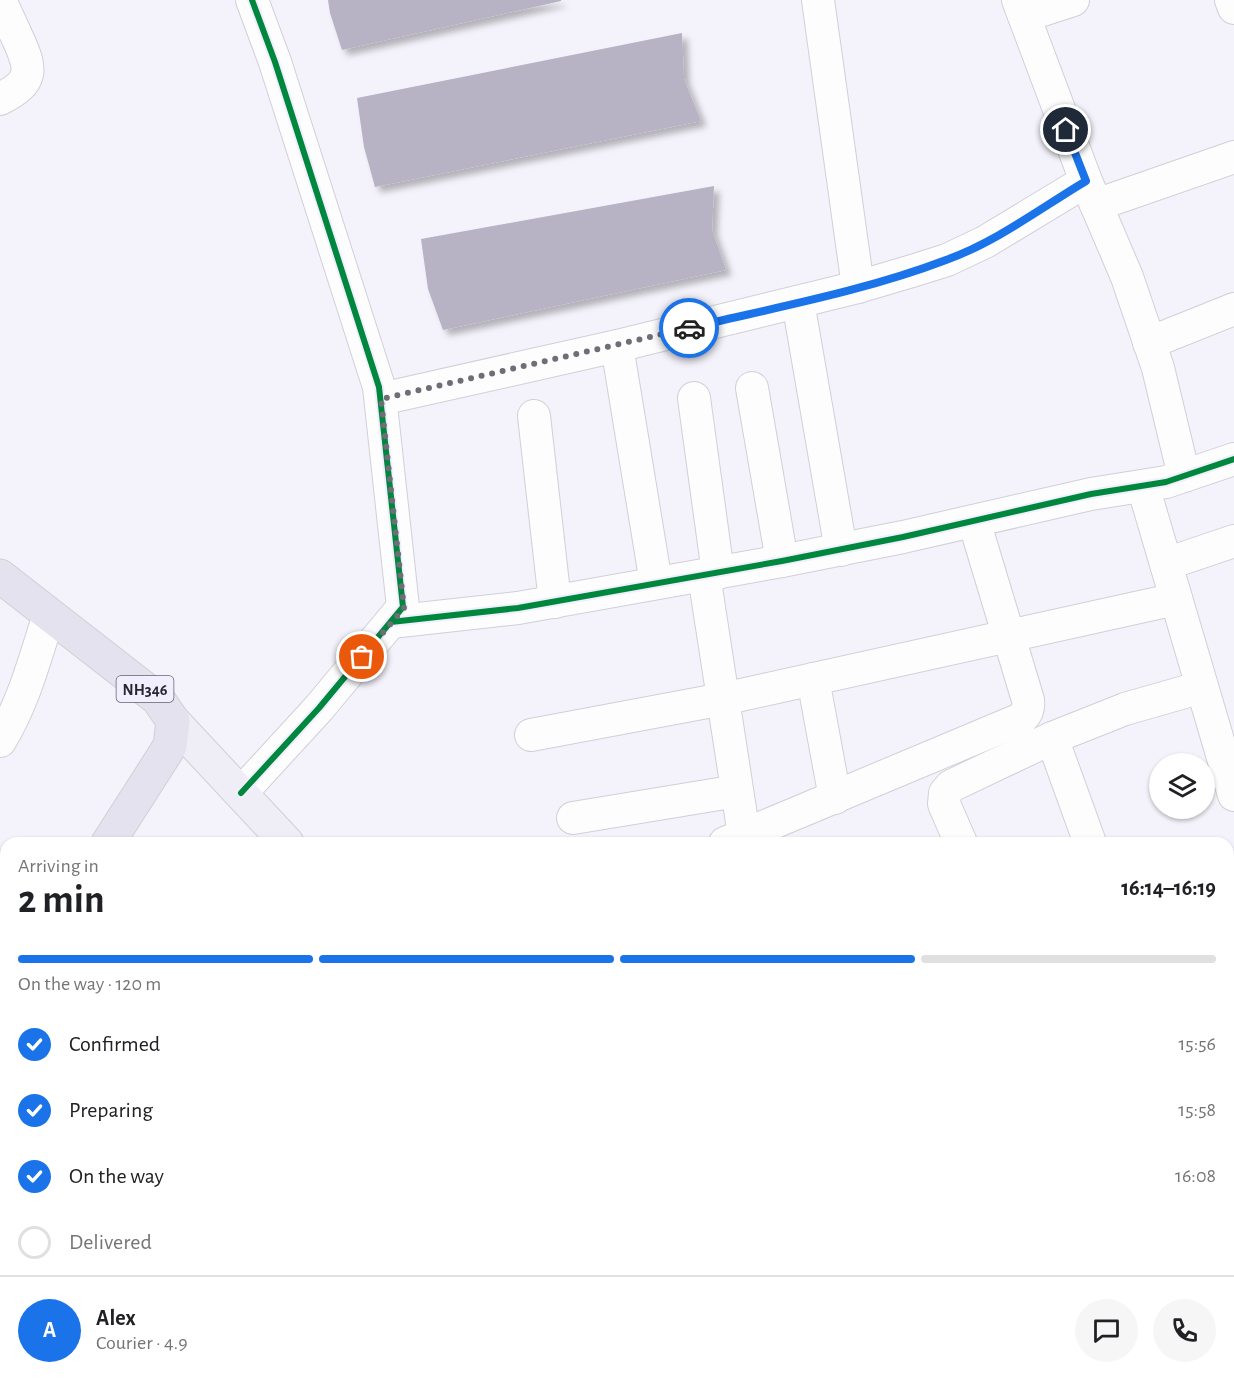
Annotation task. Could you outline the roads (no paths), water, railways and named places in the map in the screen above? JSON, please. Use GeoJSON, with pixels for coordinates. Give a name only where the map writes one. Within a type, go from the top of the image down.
{"type":"FeatureCollection","features":[{"type":"Feature","properties":{"kind":"highway","name":"NH346"},"geometry":{"type":"LineString","coordinates":[[0,576],[158,699],[173,721],[170,746],[112,837]]}},
{"type":"Feature","properties":{"kind":"main road"},"geometry":{"type":"LineString","coordinates":[[173,721],[281,837]]}},
{"type":"Feature","properties":{"kind":"street"},"geometry":{"type":"LineString","coordinates":[[0,0],[29,63],[25,80],[14,92],[0,99]]}},
{"type":"Feature","properties":{"kind":"street"},"geometry":{"type":"LineString","coordinates":[[241,793],[320,708],[404,608],[381,399],[376,376],[279,73],[252,0]]}},
{"type":"Feature","properties":{"kind":"street"},"geometry":{"type":"LineString","coordinates":[[818,0],[858,287]]}},
{"type":"Feature","properties":{"kind":"street"},"geometry":{"type":"LineString","coordinates":[[1073,0],[1021,8],[1091,193],[1127,277],[1158,368],[1184,476]]}},
{"type":"Feature","properties":{"kind":"street"},"geometry":{"type":"LineString","coordinates":[[1231,0],[1234,8]]}},
{"type":"Feature","properties":{"kind":"street"},"geometry":{"type":"LineString","coordinates":[[381,399],[617,346],[858,287],[947,260],[1091,193],[1234,156]]}},
{"type":"Feature","properties":{"kind":"street"},"geometry":{"type":"LineString","coordinates":[[798,302],[841,550]]}},
{"type":"Feature","properties":{"kind":"street"},"geometry":{"type":"LineString","coordinates":[[1149,343],[1234,309]]}},
{"type":"Feature","properties":{"kind":"street"},"geometry":{"type":"LineString","coordinates":[[617,346],[656,584]]}},
{"type":"Feature","properties":{"kind":"street"},"geometry":{"type":"LineString","coordinates":[[752,388],[782,561]]}},
{"type":"Feature","properties":{"kind":"street"},"geometry":{"type":"LineString","coordinates":[[694,398],[723,699],[737,791],[734,837]]}},
{"type":"Feature","properties":{"kind":"street"},"geometry":{"type":"LineString","coordinates":[[534,416],[555,602]]}},
{"type":"Feature","properties":{"kind":"street"},"geometry":{"type":"LineString","coordinates":[[391,622],[518,608],[841,550],[1091,495],[1166,482],[1234,459]]}},
{"type":"Feature","properties":{"kind":"street"},"geometry":{"type":"LineString","coordinates":[[1143,486],[1202,687],[1224,724],[1234,795]]}},
{"type":"Feature","properties":{"kind":"street"},"geometry":{"type":"LineString","coordinates":[[739,837],[835,798],[974,728],[1020,719],[1029,708],[974,521]]}},
{"type":"Feature","properties":{"kind":"street"},"geometry":{"type":"LineString","coordinates":[[1166,564],[1234,542]]}},
{"type":"Feature","properties":{"kind":"street"},"geometry":{"type":"LineString","coordinates":[[531,735],[723,699],[1176,599]]}},
{"type":"Feature","properties":{"kind":"street"},"geometry":{"type":"LineString","coordinates":[[0,741],[13,720],[22,698],[49,615]]}},
{"type":"Feature","properties":{"kind":"street"},"geometry":{"type":"LineString","coordinates":[[813,679],[835,798]]}},
{"type":"Feature","properties":{"kind":"street"},"geometry":{"type":"LineString","coordinates":[[958,837],[944,804],[945,793],[951,786],[1052,738],[1125,709],[1202,687]]}},
{"type":"Feature","properties":{"kind":"street"},"geometry":{"type":"LineString","coordinates":[[1052,738],[1088,837]]}},
{"type":"Feature","properties":{"kind":"street"},"geometry":{"type":"LineString","coordinates":[[573,818],[737,791]]}}]}
